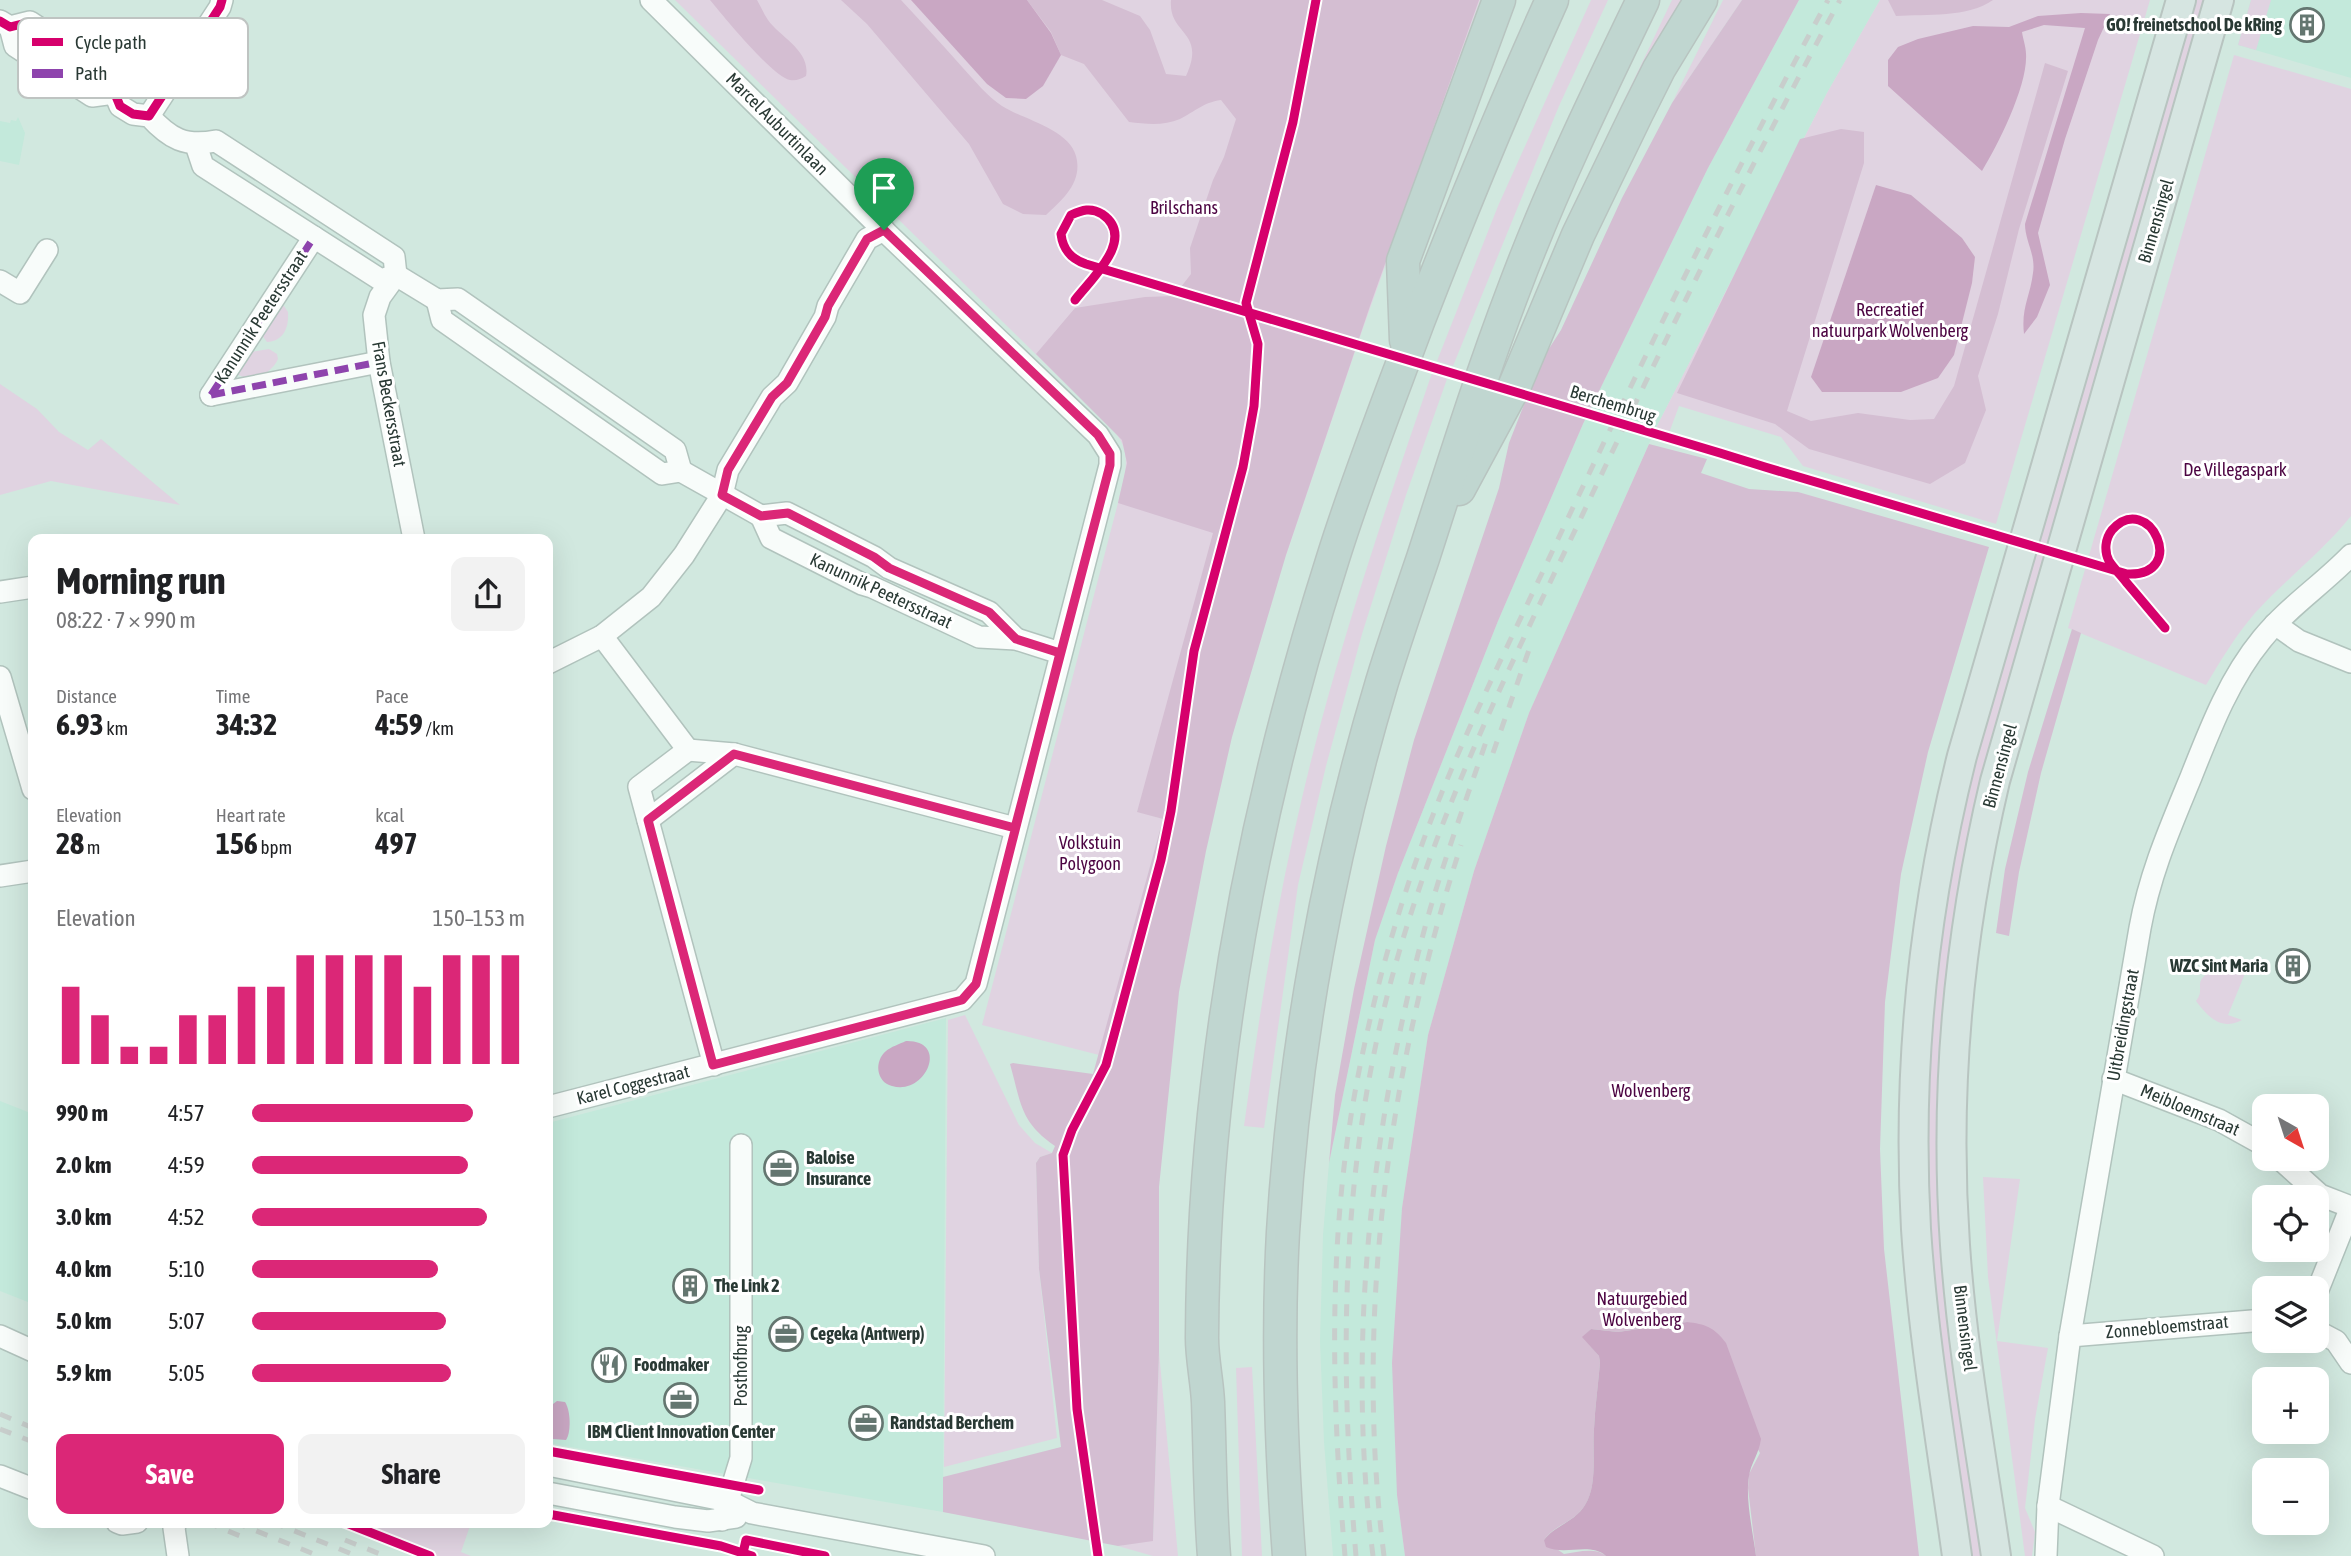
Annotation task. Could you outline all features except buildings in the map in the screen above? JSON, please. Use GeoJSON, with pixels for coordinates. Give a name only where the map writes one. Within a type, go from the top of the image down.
{"type":"FeatureCollection","features":[{"type":"Feature","properties":{"kind":"highway"},"geometry":{"type":"LineString","coordinates":[[1407,352],[1403,261],[1499,0]]}},
{"type":"Feature","properties":{"kind":"highway"},"geometry":{"type":"LineString","coordinates":[[1214,1556],[1208,1403],[1202,1342],[1214,1114],[1237,946],[1258,838],[1296,684],[1343,526],[1467,197],[1552,0]]}},
{"type":"Feature","properties":{"kind":"highway"},"geometry":{"type":"LineString","coordinates":[[1289,1556],[1280,1392],[1287,1182],[1324,916],[1382,683],[1475,395],[1515,285],[1580,132],[1643,0]]}},
{"type":"Feature","properties":{"kind":"highway"},"geometry":{"type":"LineString","coordinates":[[1424,555],[1515,385],[1573,247],[1659,69],[1701,0]]}},
{"type":"Feature","properties":{"kind":"main road"},"geometry":{"type":"LineString","coordinates":[[1957,1556],[1926,1321],[1914,1199],[1913,1125],[1917,1037],[1931,908],[1940,850],[1965,744],[2180,0]]}},
{"type":"Feature","properties":{"kind":"main road","name":"Binnensingel"},"geometry":{"type":"LineString","coordinates":[[1996,1556],[1960,1299],[1953,1215],[1951,1114],[1959,978],[1965,931],[1995,781],[2220,0]]}},
{"type":"Feature","properties":{"kind":"street"},"geometry":{"type":"LineString","coordinates":[[213,18],[222,0]]}},
{"type":"Feature","properties":{"kind":"street","name":"Marcel Auburtinlaan"},"geometry":{"type":"LineString","coordinates":[[651,0],[884,230],[1098,435],[1110,454],[1107,475],[1060,653]]}},
{"type":"Feature","properties":{"kind":"street","name":"Kanunnik Peetersstraat"},"geometry":{"type":"LineString","coordinates":[[116,98],[120,106],[133,114],[149,116],[158,126],[184,143],[195,145],[216,141],[394,257],[396,275]]}},
{"type":"Feature","properties":{"kind":"street"},"geometry":{"type":"LineString","coordinates":[[149,116],[161,98]]}},
{"type":"Feature","properties":{"kind":"street","name":"Kanunnik Peetersstraat"},"geometry":{"type":"LineString","coordinates":[[195,145],[203,166],[381,280],[396,275]]}},
{"type":"Feature","properties":{"kind":"street"},"geometry":{"type":"LineString","coordinates":[[553,660],[602,636],[651,597],[684,555],[722,495],[728,470],[772,397],[787,383],[867,239],[884,230]]}},
{"type":"Feature","properties":{"kind":"street","name":"Kanunnik Peetersstraat"},"geometry":{"type":"LineString","coordinates":[[314,237],[211,395],[379,362]]}},
{"type":"Feature","properties":{"kind":"street"},"geometry":{"type":"LineString","coordinates":[[0,281],[20,293],[47,250]]}},
{"type":"Feature","properties":{"kind":"street","name":"Kanunnik Peetersstraat"},"geometry":{"type":"LineString","coordinates":[[396,275],[436,300],[458,299],[675,450],[681,471],[761,516],[788,513],[874,557],[889,568],[989,612],[1016,639]]}},
{"type":"Feature","properties":{"kind":"street","name":"Frans Beckersstraat"},"geometry":{"type":"LineString","coordinates":[[396,275],[380,297],[374,315],[379,362],[413,534]]}},
{"type":"Feature","properties":{"kind":"street","name":"Kanunnik Peetersstraat"},"geometry":{"type":"LineString","coordinates":[[761,516],[771,538],[820,565],[979,636],[1016,639],[1060,653]]}},
{"type":"Feature","properties":{"kind":"street","name":"Uitbreidingstraat"},"geometry":{"type":"LineString","coordinates":[[2046,1556],[2048,1506],[2070,1336],[2113,1079],[2153,869],[2216,716],[2240,671],[2275,624],[2351,555]]}},
{"type":"Feature","properties":{"kind":"street"},"geometry":{"type":"LineString","coordinates":[[0,592],[28,588]]}},
{"type":"Feature","properties":{"kind":"street"},"geometry":{"type":"LineString","coordinates":[[2275,624],[2299,640],[2351,663]]}},
{"type":"Feature","properties":{"kind":"street"},"geometry":{"type":"LineString","coordinates":[[602,636],[688,750]]}},
{"type":"Feature","properties":{"kind":"street"},"geometry":{"type":"LineString","coordinates":[[713,1065],[639,787],[688,750],[734,754],[1015,828],[1060,653]]}},
{"type":"Feature","properties":{"kind":"street"},"geometry":{"type":"LineString","coordinates":[[0,677],[28,772]]}},
{"type":"Feature","properties":{"kind":"street"},"geometry":{"type":"LineString","coordinates":[[648,820],[734,754]]}},
{"type":"Feature","properties":{"kind":"street","name":"Karel Coggestraat"},"geometry":{"type":"LineString","coordinates":[[553,1106],[962,1000],[976,984],[1015,828]]}},
{"type":"Feature","properties":{"kind":"street"},"geometry":{"type":"LineString","coordinates":[[0,876],[28,872]]}},
{"type":"Feature","properties":{"kind":"street","name":"Meibloemstraat"},"geometry":{"type":"LineString","coordinates":[[2113,1079],[2218,1120],[2252,1137]]}},
{"type":"Feature","properties":{"kind":"street","name":"Posthofbrug"},"geometry":{"type":"LineString","coordinates":[[725,1510],[741,1458],[741,1145]]}},
{"type":"Feature","properties":{"kind":"street"},"geometry":{"type":"LineString","coordinates":[[2293,1171],[2320,1195],[2351,1207],[2323,1276]]}},
{"type":"Feature","properties":{"kind":"street","name":"Zonnebloemstraat"},"geometry":{"type":"LineString","coordinates":[[2070,1336],[2252,1321]]}},
{"type":"Feature","properties":{"kind":"street"},"geometry":{"type":"LineString","coordinates":[[0,1336],[28,1347]]}},
{"type":"Feature","properties":{"kind":"street"},"geometry":{"type":"LineString","coordinates":[[2329,1337],[2336,1341],[2351,1363]]}},
{"type":"Feature","properties":{"kind":"street"},"geometry":{"type":"LineString","coordinates":[[553,1466],[725,1510],[984,1556]]}},
{"type":"Feature","properties":{"kind":"street"},"geometry":{"type":"LineString","coordinates":[[0,1476],[28,1487]]}},
{"type":"Feature","properties":{"kind":"street"},"geometry":{"type":"LineString","coordinates":[[553,1494],[708,1521],[725,1510]]}},
{"type":"Feature","properties":{"kind":"street"},"geometry":{"type":"LineString","coordinates":[[2048,1506],[2153,1556]]}},
{"type":"Feature","properties":{"kind":"street"},"geometry":{"type":"LineString","coordinates":[[170,1528],[178,1556]]}},
{"type":"Feature","properties":{"kind":"shaded area"},"geometry":{"type":"Polygon","coordinates":[[[911,0],[1027,0],[1051,33],[1061,55],[1043,86],[1026,99],[1006,98],[987,84],[911,0]]]}},
{"type":"Feature","properties":{"kind":"shaded area"},"geometry":{"type":"Polygon","coordinates":[[[1799,0],[1880,0],[1827,93],[1656,428],[1529,713],[1474,871],[1428,1035],[1402,1208],[1397,1495],[1405,1556],[1333,1556],[1324,1442],[1320,1341],[1323,1235],[1329,1163],[1375,940],[1398,873],[1498,621],[1583,424],[1708,168],[1799,0]]]}},
{"type":"Feature","properties":{"kind":"shaded area","name":"GO! freinetschool De kRing"},"geometry":{"type":"Polygon","coordinates":[[[2251,0],[2351,0],[2351,78],[2238,45],[2251,0]]]}},
{"type":"Feature","properties":{"kind":"shaded area"},"geometry":{"type":"Polygon","coordinates":[[[2110,14],[2098,40],[2065,139],[2038,233],[2050,285],[2037,317],[2024,334],[2025,310],[2034,266],[2025,224],[2085,28],[2044,25],[2022,32],[2026,54],[2022,82],[2003,131],[1982,171],[1888,86],[1888,60],[1898,47],[1918,39],[1973,26],[2009,27],[2038,16],[2110,14]]]}},
{"type":"Feature","properties":{"kind":"shaded area"},"geometry":{"type":"Polygon","coordinates":[[[18,117],[25,133],[19,165],[0,161],[0,121],[10,123],[18,117]]]}},
{"type":"Feature","properties":{"kind":"shaded area"},"geometry":{"type":"Polygon","coordinates":[[[1876,185],[1911,195],[1962,238],[1975,257],[1972,283],[1954,355],[1938,378],[1901,392],[1822,392],[1811,377],[1876,185]]]}},
{"type":"Feature","properties":{"kind":"shaded area"},"geometry":{"type":"Polygon","coordinates":[[[946,1018],[943,1512],[553,1444],[553,1122],[946,1018]]]}},
{"type":"Feature","properties":{"kind":"shaded area"},"geometry":{"type":"Polygon","coordinates":[[[906,1041],[919,1043],[927,1049],[930,1057],[928,1067],[915,1083],[904,1087],[892,1086],[880,1076],[878,1065],[886,1051],[906,1041]]]}},
{"type":"Feature","properties":{"kind":"shaded area"},"geometry":{"type":"Polygon","coordinates":[[[0,1101],[28,1112],[28,1302],[0,1291],[0,1101]]]}},
{"type":"Feature","properties":{"kind":"shaded area"},"geometry":{"type":"Polygon","coordinates":[[[1687,1322],[1709,1327],[1726,1343],[1761,1439],[1748,1485],[1756,1556],[1606,1556],[1593,1550],[1546,1547],[1544,1540],[1581,1511],[1592,1488],[1594,1421],[1600,1363],[1599,1356],[1582,1337],[1591,1329],[1618,1332],[1687,1322]]]}},
{"type":"Feature","properties":{"kind":"shaded area"},"geometry":{"type":"Polygon","coordinates":[[[557,1401],[565,1402],[569,1416],[566,1440],[553,1439],[553,1404],[557,1401]]]}},
{"type":"Feature","properties":{"kind":"green space","name":"Brilschans"},"geometry":{"type":"Polygon","coordinates":[[[675,0],[1480,0],[1363,328],[1286,555],[1137,811],[1163,819],[1099,1055],[982,1025],[1123,484],[1126,466],[1124,448],[1114,431],[675,0]]]}},
{"type":"Feature","properties":{"kind":"green space"},"geometry":{"type":"Polygon","coordinates":[[[710,0],[757,0],[768,20],[804,59],[806,76],[790,80],[782,76],[748,45],[710,0]]]}},
{"type":"Feature","properties":{"kind":"green space"},"geometry":{"type":"Polygon","coordinates":[[[841,0],[901,0],[991,98],[1064,139],[1072,147],[1077,165],[1074,182],[1065,196],[1046,215],[1023,214],[1003,204],[969,144],[867,24],[841,0]]]}},
{"type":"Feature","properties":{"kind":"green space"},"geometry":{"type":"Polygon","coordinates":[[[1027,0],[1102,0],[1140,16],[1150,30],[1166,74],[1186,76],[1192,50],[1190,41],[1175,21],[1171,0],[1479,0],[1370,306],[1286,555],[1232,737],[1206,851],[1179,992],[1159,1187],[1159,1352],[1153,1541],[1118,1546],[943,1512],[943,1477],[1061,1447],[1039,1269],[1036,1163],[1040,1157],[1052,1153],[1055,1146],[1028,1120],[1010,1064],[1093,1074],[1163,819],[1137,812],[1213,533],[1118,503],[1127,463],[1122,440],[1036,354],[1075,308],[1145,297],[1174,296],[1191,274],[1190,248],[1236,119],[1221,100],[1204,105],[1168,123],[1129,122],[1084,64],[1061,55],[1051,32],[1027,0]]]}},
{"type":"Feature","properties":{"kind":"green space"},"geometry":{"type":"Polygon","coordinates":[[[1591,0],[1608,0],[1559,106],[1453,366],[1437,361],[1498,206],[1591,0]]]}},
{"type":"Feature","properties":{"kind":"green space"},"geometry":{"type":"Polygon","coordinates":[[[1672,0],[1683,0],[1620,115],[1618,113],[1672,0]]]}},
{"type":"Feature","properties":{"kind":"green space"},"geometry":{"type":"Polygon","coordinates":[[[1723,0],[1742,0],[1672,103],[1723,0]]]}},
{"type":"Feature","properties":{"kind":"green space"},"geometry":{"type":"Polygon","coordinates":[[[1742,0],[1799,0],[1708,168],[1583,424],[1498,621],[1398,873],[1375,940],[1329,1163],[1335,1095],[1354,989],[1386,846],[1414,740],[1499,488],[1509,443],[1541,361],[1561,330],[1622,198],[1672,103],[1742,0]]]}},
{"type":"Feature","properties":{"kind":"green space","name":"Recreatief natuurpark Wolvenberg"},"geometry":{"type":"Polygon","coordinates":[[[1880,0],[2150,0],[1996,524],[1803,466],[1781,437],[1679,406],[1669,433],[1656,428],[1827,93],[1880,0]]]}},
{"type":"Feature","properties":{"kind":"green space"},"geometry":{"type":"Polygon","coordinates":[[[1888,0],[1993,0],[1972,10],[1896,16],[1888,0]]]}},
{"type":"Feature","properties":{"kind":"green space"},"geometry":{"type":"Polygon","coordinates":[[[2195,0],[2204,0],[1970,834],[1956,911],[1947,976],[1939,1111],[1985,1556],[1969,1556],[1942,1367],[1929,1229],[1927,1080],[1937,954],[1964,797],[2195,0]]]}},
{"type":"Feature","properties":{"kind":"green space"},"geometry":{"type":"Polygon","coordinates":[[[2251,0],[2271,0],[2256,50],[2238,45],[2251,0]]]}},
{"type":"Feature","properties":{"kind":"green space","name":"De Villegaspark"},"geometry":{"type":"Polygon","coordinates":[[[2234,55],[2351,89],[2351,516],[2255,613],[2206,685],[2068,628],[2234,55]]]}},
{"type":"Feature","properties":{"kind":"green space"},"geometry":{"type":"Polygon","coordinates":[[[2045,63],[2068,71],[2019,229],[1998,314],[1978,376],[1986,410],[1965,463],[1930,484],[1809,449],[1775,424],[1677,393],[1800,139],[1841,129],[1864,132],[1864,163],[1787,411],[1811,421],[1858,413],[1910,420],[1934,419],[1954,386],[2045,63]]]}},
{"type":"Feature","properties":{"kind":"green space"},"geometry":{"type":"Polygon","coordinates":[[[280,306],[284,306],[288,312],[288,323],[278,339],[267,342],[261,334],[280,306]]]}},
{"type":"Feature","properties":{"kind":"green space"},"geometry":{"type":"Polygon","coordinates":[[[269,349],[277,354],[278,359],[265,374],[246,378],[235,372],[251,352],[269,349]]]}},
{"type":"Feature","properties":{"kind":"green space"},"geometry":{"type":"Polygon","coordinates":[[[1432,373],[1447,379],[1406,495],[1362,634],[1326,766],[1298,885],[1264,1128],[1244,1126],[1276,920],[1315,744],[1362,584],[1432,373]]]}},
{"type":"Feature","properties":{"kind":"green space"},"geometry":{"type":"Polygon","coordinates":[[[0,384],[37,409],[59,432],[88,450],[101,439],[180,505],[51,481],[0,495],[0,384]]]}},
{"type":"Feature","properties":{"kind":"green space","name":"Wolvenberg"},"geometry":{"type":"Polygon","coordinates":[[[1649,444],[1707,459],[1701,473],[1749,489],[1798,492],[1989,547],[1928,752],[1901,874],[1885,1002],[1880,1149],[1884,1249],[1919,1556],[1756,1556],[1748,1488],[1749,1474],[1760,1453],[1687,1322],[1618,1332],[1591,1329],[1583,1337],[1599,1356],[1600,1363],[1594,1421],[1592,1488],[1581,1511],[1544,1540],[1564,1554],[1592,1551],[1606,1556],[1405,1556],[1397,1495],[1392,1363],[1402,1208],[1428,1035],[1474,871],[1529,713],[1649,444]]]}},
{"type":"Feature","properties":{"kind":"green space"},"geometry":{"type":"Polygon","coordinates":[[[2072,629],[2081,633],[2041,773],[2019,872],[2009,936],[1996,933],[2005,869],[2028,772],[2072,629]]]}},
{"type":"Feature","properties":{"kind":"green space"},"geometry":{"type":"Polygon","coordinates":[[[2228,967],[2246,971],[2228,1015],[2242,1020],[2228,1024],[2210,1017],[2196,1001],[2203,977],[2228,967]]]}},
{"type":"Feature","properties":{"kind":"green space"},"geometry":{"type":"Polygon","coordinates":[[[965,1015],[1019,1125],[1035,1143],[1052,1153],[1040,1157],[1036,1163],[1039,1269],[1057,1438],[944,1467],[948,1020],[965,1015]]]}},
{"type":"Feature","properties":{"kind":"green space"},"geometry":{"type":"Polygon","coordinates":[[[1983,1177],[2020,1179],[1997,1341],[2048,1348],[2035,1419],[2025,1508],[2035,1532],[2032,1556],[2025,1556],[1988,1277],[1983,1177]]]}},
{"type":"Feature","properties":{"kind":"green space"},"geometry":{"type":"Polygon","coordinates":[[[1159,1352],[1178,1556],[1153,1556],[1118,1546],[1153,1540],[1159,1352]]]}},
{"type":"Feature","properties":{"kind":"green space"},"geometry":{"type":"Polygon","coordinates":[[[1252,1367],[1262,1556],[1242,1556],[1236,1368],[1252,1367]]]}},
{"type":"Feature","properties":{"kind":"green space"},"geometry":{"type":"Polygon","coordinates":[[[343,1528],[469,1528],[461,1552],[471,1556],[416,1556],[343,1528]]]}},
{"type":"Feature","properties":{"kind":"railway"},"geometry":{"type":"LineString","coordinates":[[1345,1556],[1335,1372],[1337,1249],[1342,1188],[1349,1127],[1367,1032],[1403,900],[1452,768],[1512,636],[1690,266],[1828,0]]}},
{"type":"Feature","properties":{"kind":"railway"},"geometry":{"type":"LineString","coordinates":[[1356,1556],[1346,1374],[1346,1314],[1353,1194],[1370,1074],[1386,1000],[1406,929],[1429,859],[1456,791],[1515,657],[1706,259],[1840,0]]}},
{"type":"Feature","properties":{"kind":"railway"},"geometry":{"type":"LineString","coordinates":[[1493,753],[1530,647]]}},
{"type":"Feature","properties":{"kind":"railway"},"geometry":{"type":"LineString","coordinates":[[1373,1556],[1365,1476],[1362,1396],[1363,1316],[1378,1155],[1407,997],[1427,920],[1489,733]]}},
{"type":"Feature","properties":{"kind":"railway"},"geometry":{"type":"LineString","coordinates":[[1384,1556],[1376,1466],[1373,1376],[1376,1286],[1384,1196],[1414,1018],[1461,845]]}},
{"type":"Feature","properties":{"kind":"railway"},"geometry":{"type":"LineString","coordinates":[[0,1414],[28,1426]]}},
{"type":"Feature","properties":{"kind":"railway"},"geometry":{"type":"LineString","coordinates":[[0,1429],[28,1440]]}},
{"type":"Feature","properties":{"kind":"railway"},"geometry":{"type":"LineString","coordinates":[[221,1528],[245,1538]]}},
{"type":"Feature","properties":{"kind":"railway"},"geometry":{"type":"LineString","coordinates":[[249,1528],[319,1556]]}},
{"type":"Feature","properties":{"kind":"railway"},"geometry":{"type":"LineString","coordinates":[[287,1528],[357,1556]]}},
{"type":"Feature","properties":{"kind":"railway"},"geometry":{"type":"LineString","coordinates":[[345,1540],[385,1556]]}},
{"type":"Feature","properties":{"kind":"marked path"},"geometry":{"type":"LineString","coordinates":[[211,395],[314,237]]}},
{"type":"Feature","properties":{"kind":"marked path"},"geometry":{"type":"LineString","coordinates":[[211,395],[379,362]]}},
{"type":"Feature","properties":{"kind":"cycle path"},"geometry":{"type":"LineString","coordinates":[[213,18],[222,0]]}},
{"type":"Feature","properties":{"kind":"cycle path"},"geometry":{"type":"LineString","coordinates":[[1098,1556],[1077,1409],[1063,1155],[1072,1130],[1106,1065],[1161,860],[1171,811],[1194,651],[1243,467],[1254,406],[1258,344],[1246,303],[1293,122],[1316,0]]}},
{"type":"Feature","properties":{"kind":"cycle path"},"geometry":{"type":"LineString","coordinates":[[0,21],[10,27],[18,25]]}},
{"type":"Feature","properties":{"kind":"cycle path"},"geometry":{"type":"LineString","coordinates":[[117,98],[120,106],[133,114],[149,116],[161,98]]}},
{"type":"Feature","properties":{"kind":"cycle path","name":"Berchembrug"},"geometry":{"type":"LineString","coordinates":[[1075,300],[1100,269],[1108,258],[1113,246],[1115,234],[1112,224],[1094,210],[1071,215],[1061,234],[1069,253],[1086,264],[1720,453],[1765,467],[2127,574],[2146,571],[2156,563],[2160,551],[2157,538],[2150,527],[2139,520],[2126,520],[2112,530],[2106,553],[2113,567],[2115,569],[2118,572],[2165,628]]}},
{"type":"Feature","properties":{"kind":"cycle path"},"geometry":{"type":"LineString","coordinates":[[553,1452],[759,1490]]}},
{"type":"Feature","properties":{"kind":"cycle path"},"geometry":{"type":"LineString","coordinates":[[553,1515],[721,1546],[752,1556]]}},
{"type":"Feature","properties":{"kind":"cycle path"},"geometry":{"type":"LineString","coordinates":[[359,1528],[430,1556]]}},
{"type":"Feature","properties":{"kind":"cycle path"},"geometry":{"type":"LineString","coordinates":[[743,1553],[746,1540],[825,1556]]}},
{"type":"Feature","properties":{"kind":"place","name":"GO! freinetschool De kRing"},"geometry":{"type":"Point","coordinates":[2307,25]}},
{"type":"Feature","properties":{"kind":"place","name":"WZC Sint Maria"},"geometry":{"type":"Point","coordinates":[2293,966]}},
{"type":"Feature","properties":{"kind":"place","name":"Baloise Insurance"},"geometry":{"type":"Point","coordinates":[781,1168]}},
{"type":"Feature","properties":{"kind":"place","name":"The Link 2"},"geometry":{"type":"Point","coordinates":[690,1286]}},
{"type":"Feature","properties":{"kind":"place","name":"Cegeka (Antwerp)"},"geometry":{"type":"Point","coordinates":[786,1334]}},
{"type":"Feature","properties":{"kind":"place","name":"Foodmaker"},"geometry":{"type":"Point","coordinates":[609,1365]}},
{"type":"Feature","properties":{"kind":"place","name":"IBM Client Innovation Center"},"geometry":{"type":"Point","coordinates":[681,1400]}},
{"type":"Feature","properties":{"kind":"place","name":"Randstad Berchem"},"geometry":{"type":"Point","coordinates":[866,1423]}},
{"type":"Feature","properties":{"kind":"route"},"geometry":{"type":"LineString","coordinates":[[884,230],[867,239],[787,383],[772,397],[728,470],[722,495],[761,516],[788,513],[874,557],[889,568],[989,612],[1016,639],[1060,653],[1015,828],[976,984],[969,994],[962,1000],[713,1065],[648,820],[734,754],[1015,828],[1110,465],[1110,454],[1098,435],[884,230]]}},
{"type":"Feature","properties":{"kind":"park label","name":"Volkstuin Polygoon"},"geometry":{"type":"Point","coordinates":[1090,853]}},
{"type":"Feature","properties":{"kind":"park label","name":"Natuurgebied Wolvenberg"},"geometry":{"type":"Point","coordinates":[1642,1309]}}]}
